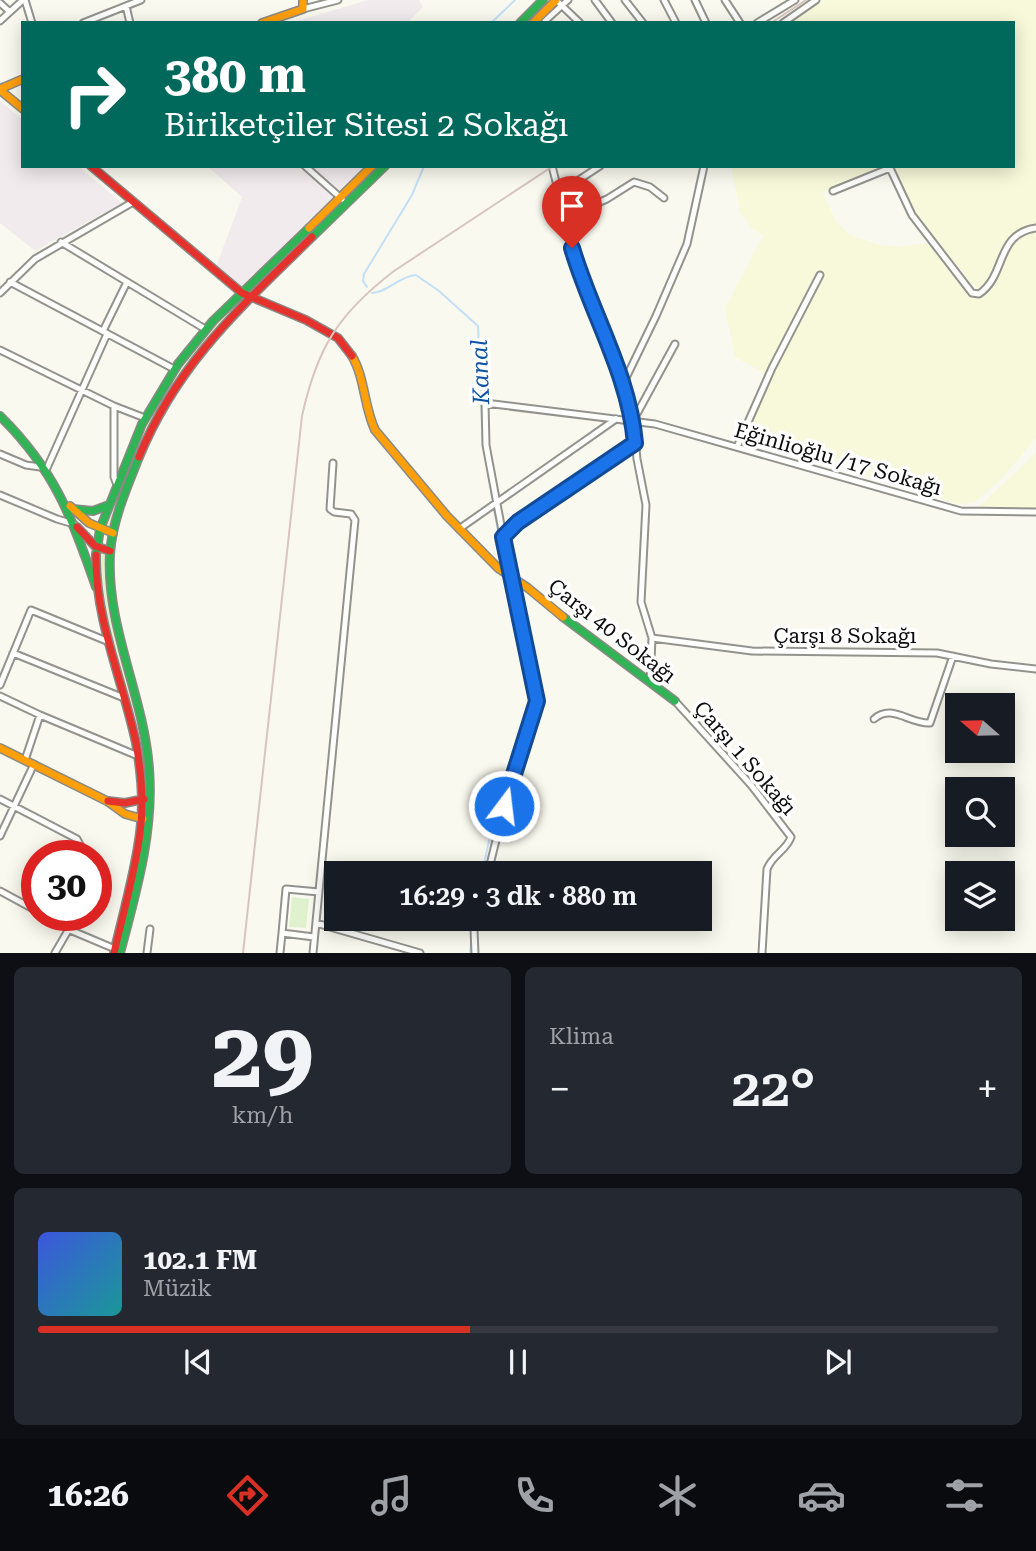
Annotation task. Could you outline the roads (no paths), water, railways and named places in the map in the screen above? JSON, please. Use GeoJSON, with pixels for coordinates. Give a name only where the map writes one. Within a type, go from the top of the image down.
{"type":"FeatureCollection","features":[{"type":"Feature","properties":{"kind":"main road"},"geometry":{"type":"LineString","coordinates":[[267,21],[303,9],[303,0]]}},
{"type":"Feature","properties":{"kind":"main road"},"geometry":{"type":"LineString","coordinates":[[540,21],[552,2]]}},
{"type":"Feature","properties":{"kind":"main road"},"geometry":{"type":"LineString","coordinates":[[523,21],[552,2]]}},
{"type":"Feature","properties":{"kind":"main road"},"geometry":{"type":"LineString","coordinates":[[21,80],[0,90],[21,107]]}},
{"type":"Feature","properties":{"kind":"main road","name":"Çarşı 40 Sokağı"},"geometry":{"type":"LineString","coordinates":[[93,168],[242,293],[334,335],[346,346],[360,372],[368,415],[375,430],[440,509],[498,568],[675,701]]}},
{"type":"Feature","properties":{"kind":"main road"},"geometry":{"type":"LineString","coordinates":[[101,604],[97,548],[100,529],[145,418],[174,369],[205,329],[370,168]]}},
{"type":"Feature","properties":{"kind":"main road"},"geometry":{"type":"LineString","coordinates":[[116,951],[151,799],[145,741],[115,613],[110,551],[113,533],[145,442],[171,391],[209,339],[383,168]]}},
{"type":"Feature","properties":{"kind":"main road"},"geometry":{"type":"LineString","coordinates":[[0,416],[47,468],[66,501],[101,604],[125,698],[138,755],[141,799],[146,819]]}},
{"type":"Feature","properties":{"kind":"main road"},"geometry":{"type":"LineString","coordinates":[[66,501],[100,529],[113,533]]}},
{"type":"Feature","properties":{"kind":"main road"},"geometry":{"type":"LineString","coordinates":[[73,509],[93,510],[109,504]]}},
{"type":"Feature","properties":{"kind":"main road"},"geometry":{"type":"LineString","coordinates":[[74,524],[90,543],[110,551]]}},
{"type":"Feature","properties":{"kind":"main road"},"geometry":{"type":"LineString","coordinates":[[0,748],[107,801],[125,814],[146,819]]}},
{"type":"Feature","properties":{"kind":"main road"},"geometry":{"type":"LineString","coordinates":[[107,801],[125,803],[151,799]]}},
{"type":"Feature","properties":{"kind":"street"},"geometry":{"type":"LineString","coordinates":[[0,21],[24,0],[31,21]]}},
{"type":"Feature","properties":{"kind":"street"},"geometry":{"type":"LineString","coordinates":[[88,21],[141,0]]}},
{"type":"Feature","properties":{"kind":"street"},"geometry":{"type":"LineString","coordinates":[[303,9],[338,0]]}},
{"type":"Feature","properties":{"kind":"street"},"geometry":{"type":"LineString","coordinates":[[552,2],[568,0]]}},
{"type":"Feature","properties":{"kind":"street"},"geometry":{"type":"LineString","coordinates":[[595,0],[611,21]]}},
{"type":"Feature","properties":{"kind":"street"},"geometry":{"type":"LineString","coordinates":[[625,0],[641,21]]}},
{"type":"Feature","properties":{"kind":"street"},"geometry":{"type":"LineString","coordinates":[[664,0],[675,21]]}},
{"type":"Feature","properties":{"kind":"street"},"geometry":{"type":"LineString","coordinates":[[695,0],[705,21]]}},
{"type":"Feature","properties":{"kind":"street"},"geometry":{"type":"LineString","coordinates":[[760,21],[795,0]]}},
{"type":"Feature","properties":{"kind":"street"},"geometry":{"type":"LineString","coordinates":[[786,21],[817,0]]}},
{"type":"Feature","properties":{"kind":"street"},"geometry":{"type":"LineString","coordinates":[[726,1],[739,21]]}},
{"type":"Feature","properties":{"kind":"street"},"geometry":{"type":"LineString","coordinates":[[540,21],[552,2]]}},
{"type":"Feature","properties":{"kind":"street"},"geometry":{"type":"LineString","coordinates":[[552,2],[577,21]]}},
{"type":"Feature","properties":{"kind":"street"},"geometry":{"type":"LineString","coordinates":[[0,3],[10,12]]}},
{"type":"Feature","properties":{"kind":"street"},"geometry":{"type":"LineString","coordinates":[[130,3],[130,21]]}},
{"type":"Feature","properties":{"kind":"street"},"geometry":{"type":"LineString","coordinates":[[307,168],[347,204]]}},
{"type":"Feature","properties":{"kind":"street"},"geometry":{"type":"LineString","coordinates":[[552,168],[580,273],[634,421],[646,510],[641,602],[652,638],[650,682]]}},
{"type":"Feature","properties":{"kind":"street"},"geometry":{"type":"LineString","coordinates":[[559,194],[597,168]]}},
{"type":"Feature","properties":{"kind":"street"},"geometry":{"type":"LineString","coordinates":[[622,384],[651,327],[687,244],[704,168]]}},
{"type":"Feature","properties":{"kind":"street"},"geometry":{"type":"LineString","coordinates":[[833,191],[888,168]]}},
{"type":"Feature","properties":{"kind":"street"},"geometry":{"type":"LineString","coordinates":[[890,168],[912,215],[972,293],[979,294],[987,288],[1009,242],[1021,231],[1036,228]]}},
{"type":"Feature","properties":{"kind":"street"},"geometry":{"type":"LineString","coordinates":[[565,218],[607,199],[634,182],[650,187],[664,198]]}},
{"type":"Feature","properties":{"kind":"street"},"geometry":{"type":"LineString","coordinates":[[0,293],[35,258],[133,202]]}},
{"type":"Feature","properties":{"kind":"street"},"geometry":{"type":"LineString","coordinates":[[61,242],[205,329]]}},
{"type":"Feature","properties":{"kind":"street"},"geometry":{"type":"LineString","coordinates":[[737,447],[772,368],[820,275]]}},
{"type":"Feature","properties":{"kind":"street"},"geometry":{"type":"LineString","coordinates":[[10,282],[174,369]]}},
{"type":"Feature","properties":{"kind":"street"},"geometry":{"type":"LineString","coordinates":[[0,454],[26,465],[47,468],[127,282]]}},
{"type":"Feature","properties":{"kind":"street"},"geometry":{"type":"LineString","coordinates":[[634,421],[675,344]]}},
{"type":"Feature","properties":{"kind":"street"},"geometry":{"type":"LineString","coordinates":[[0,350],[114,406],[145,418]]}},
{"type":"Feature","properties":{"kind":"street","name":"Eğinlioğlu /17 Sokağı"},"geometry":{"type":"LineString","coordinates":[[497,503],[485,436],[485,403],[674,428],[961,510],[1036,512]]}},
{"type":"Feature","properties":{"kind":"street"},"geometry":{"type":"LineString","coordinates":[[114,406],[114,477],[117,486]]}},
{"type":"Feature","properties":{"kind":"street"},"geometry":{"type":"LineString","coordinates":[[460,529],[616,419]]}},
{"type":"Feature","properties":{"kind":"street"},"geometry":{"type":"LineString","coordinates":[[503,537],[518,522],[635,443]]}},
{"type":"Feature","properties":{"kind":"street"},"geometry":{"type":"LineString","coordinates":[[313,953],[355,520],[351,514],[330,509],[333,463]]}},
{"type":"Feature","properties":{"kind":"street"},"geometry":{"type":"LineString","coordinates":[[0,495],[74,524]]}},
{"type":"Feature","properties":{"kind":"street"},"geometry":{"type":"LineString","coordinates":[[491,861],[510,783],[537,701],[497,503]]}},
{"type":"Feature","properties":{"kind":"street"},"geometry":{"type":"LineString","coordinates":[[0,685],[31,610],[109,642]]}},
{"type":"Feature","properties":{"kind":"street","name":"Çarşı 8 Sokağı"},"geometry":{"type":"LineString","coordinates":[[652,638],[734,650],[781,653],[910,652],[1036,669]]}},
{"type":"Feature","properties":{"kind":"street"},"geometry":{"type":"LineString","coordinates":[[13,653],[125,698]]}},
{"type":"Feature","properties":{"kind":"street"},"geometry":{"type":"LineString","coordinates":[[874,719],[889,712],[921,723],[930,723],[953,656]]}},
{"type":"Feature","properties":{"kind":"street"},"geometry":{"type":"LineString","coordinates":[[0,696],[138,755]]}},
{"type":"Feature","properties":{"kind":"street","name":"Çarşı 1 Sokağı"},"geometry":{"type":"LineString","coordinates":[[675,701],[751,785],[792,837],[789,844],[772,858],[767,869],[762,953]]}},
{"type":"Feature","properties":{"kind":"street"},"geometry":{"type":"LineString","coordinates":[[25,760],[40,715]]}},
{"type":"Feature","properties":{"kind":"street"},"geometry":{"type":"LineString","coordinates":[[0,836],[34,764]]}},
{"type":"Feature","properties":{"kind":"street"},"geometry":{"type":"LineString","coordinates":[[0,799],[78,840]]}},
{"type":"Feature","properties":{"kind":"street"},"geometry":{"type":"LineString","coordinates":[[280,953],[286,889],[319,892]]}},
{"type":"Feature","properties":{"kind":"street"},"geometry":{"type":"LineString","coordinates":[[0,891],[21,902]]}},
{"type":"Feature","properties":{"kind":"street"},"geometry":{"type":"LineString","coordinates":[[316,923],[420,953]]}},
{"type":"Feature","properties":{"kind":"street"},"geometry":{"type":"LineString","coordinates":[[147,953],[150,929]]}},
{"type":"Feature","properties":{"kind":"street"},"geometry":{"type":"LineString","coordinates":[[55,953],[69,931]]}},
{"type":"Feature","properties":{"kind":"street"},"geometry":{"type":"LineString","coordinates":[[72,931],[116,951]]}},
{"type":"Feature","properties":{"kind":"street"},"geometry":{"type":"LineString","coordinates":[[474,931],[475,953]]}},
{"type":"Feature","properties":{"kind":"street"},"geometry":{"type":"LineString","coordinates":[[282,933],[314,937]]}},
{"type":"Feature","properties":{"kind":"waterway","name":"Kanal"},"geometry":{"type":"LineString","coordinates":[[493,21],[515,0]]}},
{"type":"Feature","properties":{"kind":"waterway","name":"Kanal"},"geometry":{"type":"LineString","coordinates":[[367,287],[363,281],[364,274],[412,195],[423,168]]}},
{"type":"Feature","properties":{"kind":"waterway","name":"Kanal"},"geometry":{"type":"LineString","coordinates":[[372,293],[416,275],[439,291],[478,326],[483,443],[493,502]]}},
{"type":"Feature","properties":{"kind":"waterway","name":"Kanal"},"geometry":{"type":"LineString","coordinates":[[494,510],[506,569]]}},
{"type":"Feature","properties":{"kind":"waterway","name":"Kanal"},"geometry":{"type":"LineString","coordinates":[[485,861],[531,699],[508,580]]}},
{"type":"Feature","properties":{"kind":"waterway","name":"Kanal"},"geometry":{"type":"LineString","coordinates":[[470,953],[472,931]]}},
{"type":"Feature","properties":{"kind":"railway"},"geometry":{"type":"LineString","coordinates":[[774,21],[806,0]]}},
{"type":"Feature","properties":{"kind":"railway"},"geometry":{"type":"LineString","coordinates":[[243,953],[302,416],[315,371],[323,352],[344,318],[375,287],[394,271],[550,168]]}}]}
